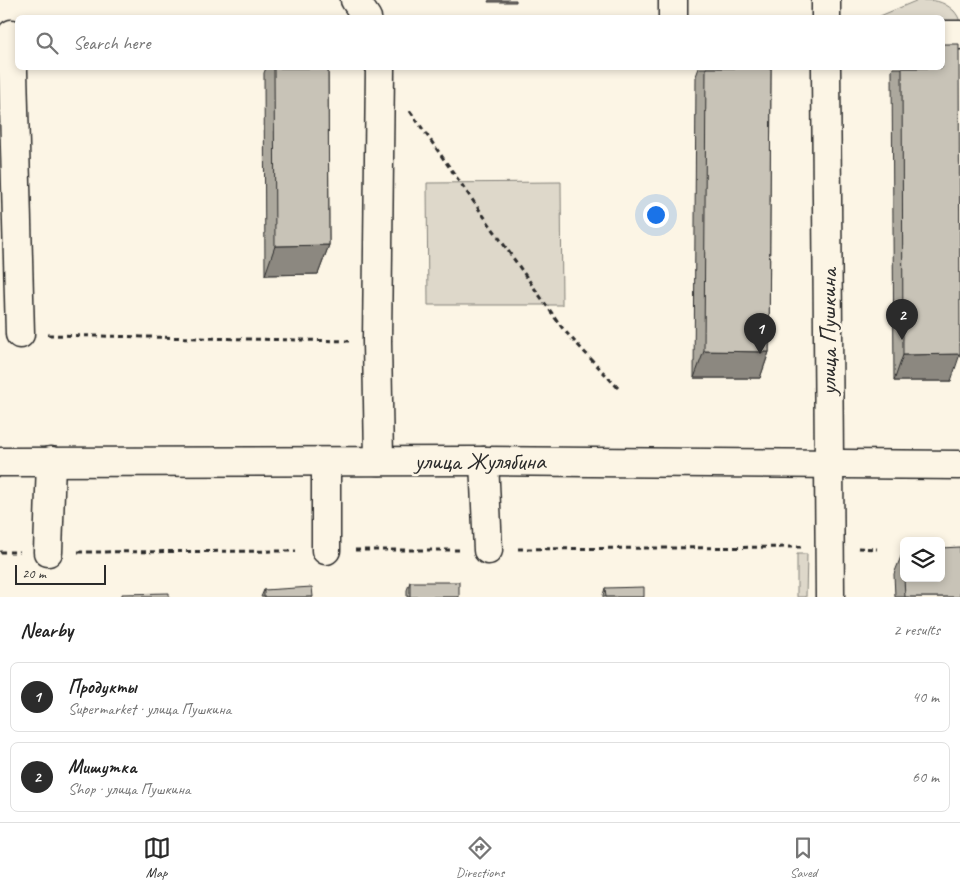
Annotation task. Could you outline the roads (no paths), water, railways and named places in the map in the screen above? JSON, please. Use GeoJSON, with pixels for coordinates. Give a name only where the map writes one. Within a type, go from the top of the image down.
{"type":"FeatureCollection","features":[{"type":"Feature","properties":{"kind":"main road"},"geometry":{"type":"LineString","coordinates":[[356,0],[365,15]]}},
{"type":"Feature","properties":{"kind":"main road"},"geometry":{"type":"LineString","coordinates":[[673,0],[673,15]]}},
{"type":"Feature","properties":{"kind":"main road"},"geometry":{"type":"LineString","coordinates":[[826,0],[826,15]]}},
{"type":"Feature","properties":{"kind":"main road"},"geometry":{"type":"LineString","coordinates":[[10,35],[20,334]]}},
{"type":"Feature","properties":{"kind":"main road"},"geometry":{"type":"LineString","coordinates":[[945,35],[960,35]]}},
{"type":"Feature","properties":{"kind":"main road"},"geometry":{"type":"LineString","coordinates":[[379,461],[377,341],[380,70]]}},
{"type":"Feature","properties":{"kind":"main road","name":"улица Пушкина"},"geometry":{"type":"LineString","coordinates":[[826,70],[830,597]]}},
{"type":"Feature","properties":{"kind":"main road"},"geometry":{"type":"LineString","coordinates":[[48,552],[51,461]]}},
{"type":"Feature","properties":{"kind":"main road"},"geometry":{"type":"LineString","coordinates":[[484,461],[488,550]]}},
{"type":"Feature","properties":{"kind":"main road","name":"улица Жулябина"},"geometry":{"type":"LineString","coordinates":[[0,462],[484,461],[960,466]]}},
{"type":"Feature","properties":{"kind":"main road"},"geometry":{"type":"LineString","coordinates":[[326,462],[326,550]]}},
{"type":"Feature","properties":{"kind":"place","name":"Мишутка"},"geometry":{"type":"Point","coordinates":[902,340]}},
{"type":"Feature","properties":{"kind":"place","name":"Продукты"},"geometry":{"type":"Point","coordinates":[760,354]}}]}
